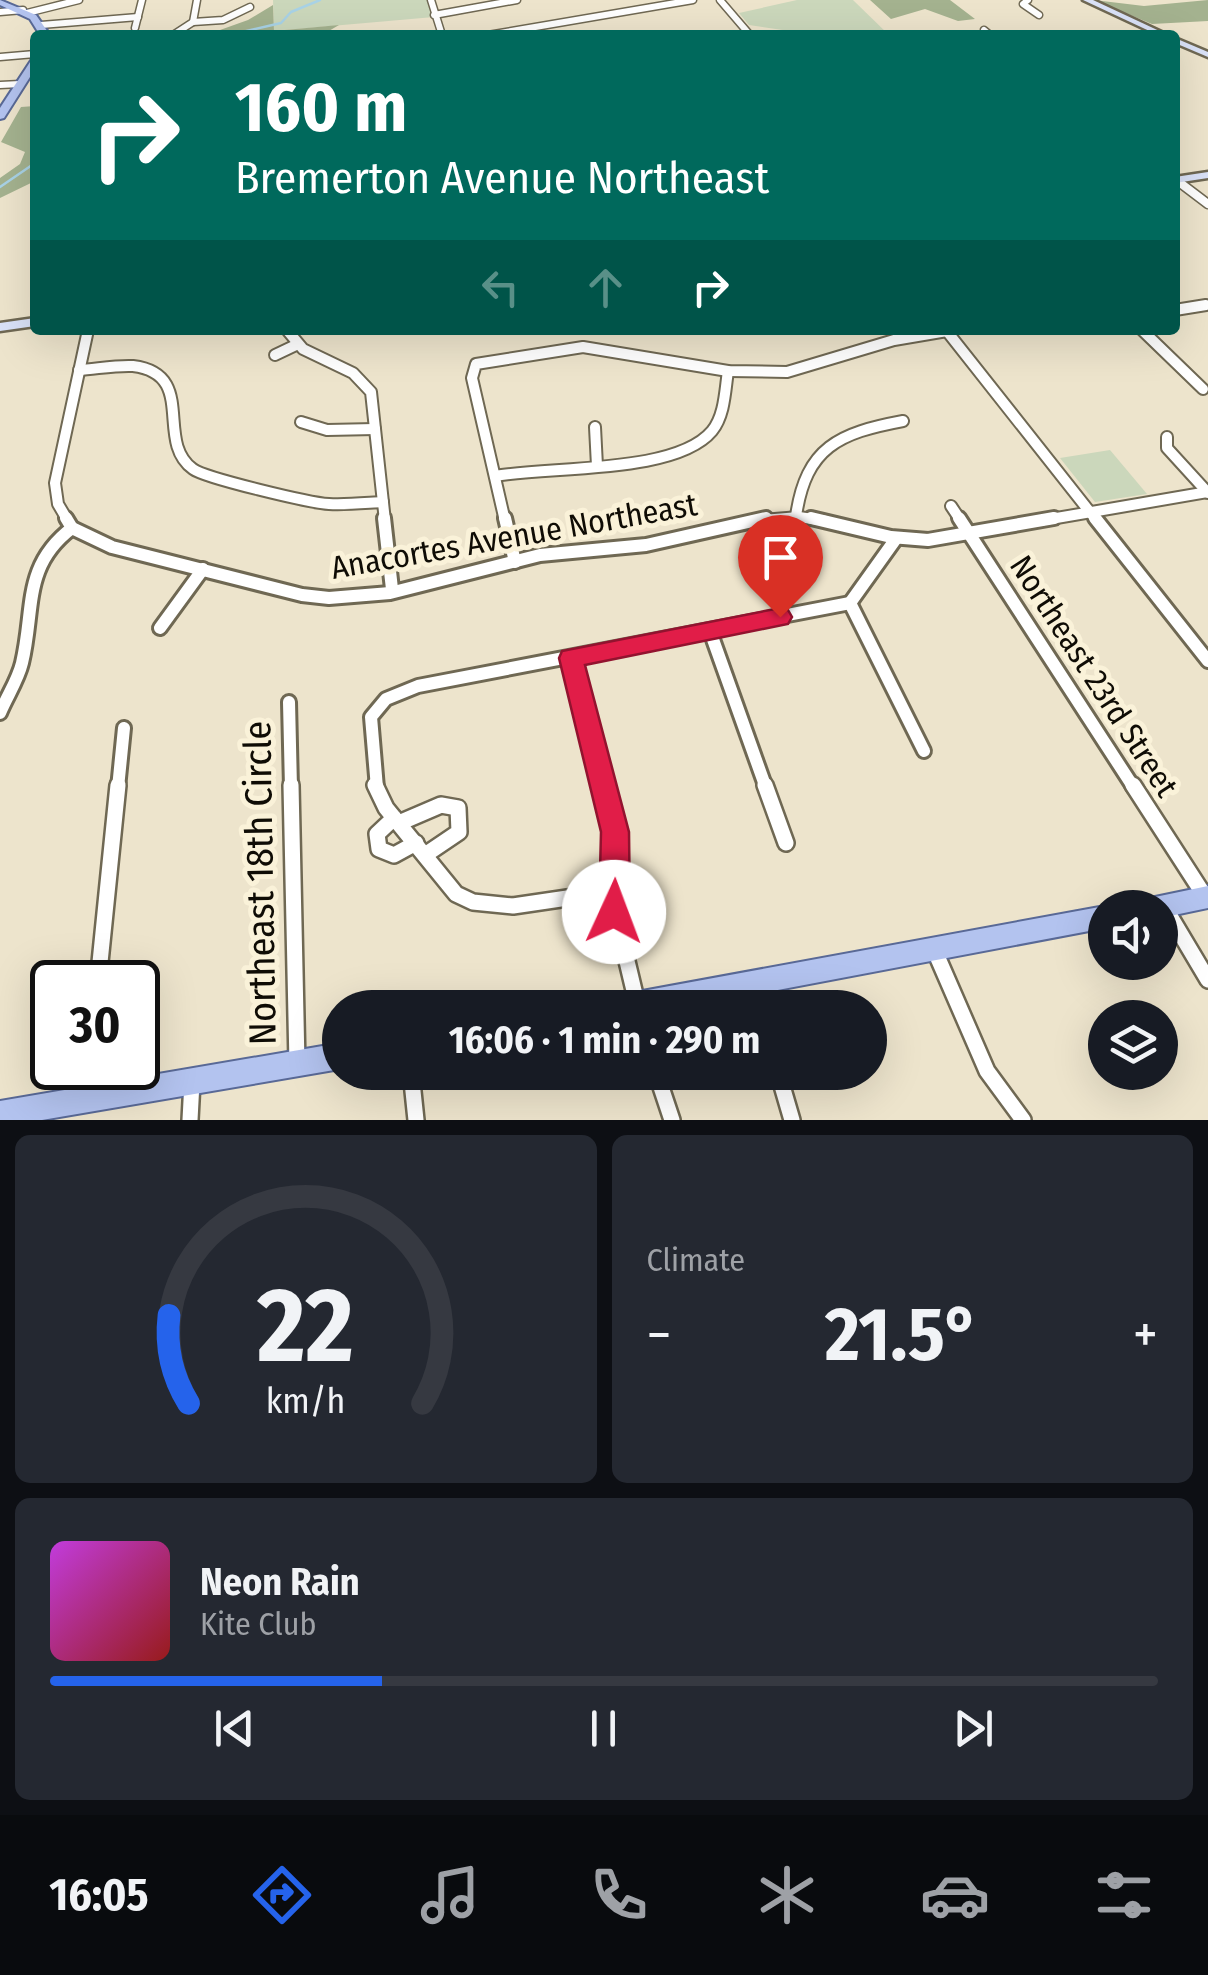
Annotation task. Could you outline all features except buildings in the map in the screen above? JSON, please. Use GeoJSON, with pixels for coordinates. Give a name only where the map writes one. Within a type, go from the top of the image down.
{"type":"FeatureCollection","features":[{"type":"Feature","properties":{"kind":"main road"},"geometry":{"type":"LineString","coordinates":[[0,2],[25,12],[43,30]]}},
{"type":"Feature","properties":{"kind":"main road"},"geometry":{"type":"LineString","coordinates":[[0,116],[4,103],[26,80]]}},
{"type":"Feature","properties":{"kind":"main road"},"geometry":{"type":"LineString","coordinates":[[1178,904],[1207,898]]}},
{"type":"Feature","properties":{"kind":"main road"},"geometry":{"type":"LineString","coordinates":[[774,990],[934,949],[1088,920]]}},
{"type":"Feature","properties":{"kind":"main road"},"geometry":{"type":"LineString","coordinates":[[0,1114],[322,1059]]}},
{"type":"Feature","properties":{"kind":"street"},"geometry":{"type":"LineString","coordinates":[[0,12],[25,12],[79,0]]}},
{"type":"Feature","properties":{"kind":"street"},"geometry":{"type":"LineString","coordinates":[[135,28],[142,0]]}},
{"type":"Feature","properties":{"kind":"street"},"geometry":{"type":"LineString","coordinates":[[192,22],[198,0]]}},
{"type":"Feature","properties":{"kind":"street"},"geometry":{"type":"LineString","coordinates":[[431,0],[440,30]]}},
{"type":"Feature","properties":{"kind":"street"},"geometry":{"type":"LineString","coordinates":[[434,15],[517,0]]}},
{"type":"Feature","properties":{"kind":"street"},"geometry":{"type":"LineString","coordinates":[[517,30],[693,0]]}},
{"type":"Feature","properties":{"kind":"street"},"geometry":{"type":"LineString","coordinates":[[720,0],[746,30]]}},
{"type":"Feature","properties":{"kind":"street"},"geometry":{"type":"LineString","coordinates":[[1087,0],[1153,30]]}},
{"type":"Feature","properties":{"kind":"street"},"geometry":{"type":"LineString","coordinates":[[1025,1],[1039,15]]}},
{"type":"Feature","properties":{"kind":"street"},"geometry":{"type":"LineString","coordinates":[[180,30],[192,22],[223,20],[250,7]]}},
{"type":"Feature","properties":{"kind":"street"},"geometry":{"type":"LineString","coordinates":[[43,30],[138,16]]}},
{"type":"Feature","properties":{"kind":"street"},"geometry":{"type":"LineString","coordinates":[[1180,42],[1208,55]]}},
{"type":"Feature","properties":{"kind":"street"},"geometry":{"type":"LineString","coordinates":[[0,56],[30,57]]}},
{"type":"Feature","properties":{"kind":"street"},"geometry":{"type":"LineString","coordinates":[[0,86],[26,80]]}},
{"type":"Feature","properties":{"kind":"street"},"geometry":{"type":"LineString","coordinates":[[1180,179],[1208,176]]}},
{"type":"Feature","properties":{"kind":"street"},"geometry":{"type":"LineString","coordinates":[[1180,183],[1208,204]]}},
{"type":"Feature","properties":{"kind":"street"},"geometry":{"type":"LineString","coordinates":[[1180,309],[1208,305]]}},
{"type":"Feature","properties":{"kind":"street"},"geometry":{"type":"LineString","coordinates":[[0,327],[30,323]]}},
{"type":"Feature","properties":{"kind":"street"},"geometry":{"type":"LineString","coordinates":[[0,713],[21,668],[38,562],[51,542],[72,528],[58,504],[55,483],[87,335]]}},
{"type":"Feature","properties":{"kind":"street"},"geometry":{"type":"LineString","coordinates":[[289,335],[296,345],[362,378],[370,392],[392,590]]}},
{"type":"Feature","properties":{"kind":"street"},"geometry":{"type":"LineString","coordinates":[[515,562],[472,378],[476,364],[488,359],[583,348],[728,371],[799,370],[894,340],[923,335]]}},
{"type":"Feature","properties":{"kind":"street"},"geometry":{"type":"LineString","coordinates":[[950,335],[1208,661]]}},
{"type":"Feature","properties":{"kind":"street"},"geometry":{"type":"LineString","coordinates":[[1147,335],[1203,389]]}},
{"type":"Feature","properties":{"kind":"street"},"geometry":{"type":"LineString","coordinates":[[275,355],[296,345]]}},
{"type":"Feature","properties":{"kind":"street"},"geometry":{"type":"LineString","coordinates":[[79,370],[131,366],[150,370],[163,379],[171,390],[178,452],[195,471],[326,504],[383,502]]}},
{"type":"Feature","properties":{"kind":"street"},"geometry":{"type":"LineString","coordinates":[[495,476],[665,457],[701,442],[719,418],[728,371]]}},
{"type":"Feature","properties":{"kind":"street"},"geometry":{"type":"LineString","coordinates":[[796,516],[805,470],[823,449],[861,429],[903,421]]}},
{"type":"Feature","properties":{"kind":"street"},"geometry":{"type":"LineString","coordinates":[[301,422],[327,430],[375,428]]}},
{"type":"Feature","properties":{"kind":"street"},"geometry":{"type":"LineString","coordinates":[[595,427],[597,466]]}},
{"type":"Feature","properties":{"kind":"street"},"geometry":{"type":"LineString","coordinates":[[1167,436],[1167,448],[1208,492]]}},
{"type":"Feature","properties":{"kind":"street","name":"Anacortes Avenue Northeast"},"geometry":{"type":"LineString","coordinates":[[72,528],[112,547],[314,598],[448,581],[556,552],[647,545],[763,519],[796,516],[833,520],[895,540],[969,534],[1208,492]]}},
{"type":"Feature","properties":{"kind":"street","name":"Northeast 23rd Street"},"geometry":{"type":"LineString","coordinates":[[951,506],[1207,898]]}},
{"type":"Feature","properties":{"kind":"street"},"geometry":{"type":"LineString","coordinates":[[615,890],[508,906],[480,905],[456,894],[378,794],[370,741],[371,717],[386,700],[418,686],[850,603],[895,540]]}},
{"type":"Feature","properties":{"kind":"street"},"geometry":{"type":"LineString","coordinates":[[160,628],[203,569]]}},
{"type":"Feature","properties":{"kind":"street"},"geometry":{"type":"LineString","coordinates":[[850,603],[924,752]]}},
{"type":"Feature","properties":{"kind":"street"},"geometry":{"type":"LineString","coordinates":[[710,631],[786,843]]}},
{"type":"Feature","properties":{"kind":"street"},"geometry":{"type":"LineString","coordinates":[[571,658],[615,832],[617,926],[627,990]]}},
{"type":"Feature","properties":{"kind":"street","name":"Northeast 18th Circle"},"geometry":{"type":"LineString","coordinates":[[288,702],[297,1064]]}},
{"type":"Feature","properties":{"kind":"street"},"geometry":{"type":"LineString","coordinates":[[100,960],[124,728]]}},
{"type":"Feature","properties":{"kind":"street"},"geometry":{"type":"LineString","coordinates":[[434,804],[446,804],[457,810],[461,820],[459,832],[420,849],[394,855],[379,849],[377,834],[396,820],[434,804]]}},
{"type":"Feature","properties":{"kind":"street"},"geometry":{"type":"LineString","coordinates":[[1178,934],[1208,980]]}},
{"type":"Feature","properties":{"kind":"street"},"geometry":{"type":"LineString","coordinates":[[934,949],[987,1071],[1023,1120]]}},
{"type":"Feature","properties":{"kind":"street"},"geometry":{"type":"LineString","coordinates":[[190,1120],[192,1082]]}},
{"type":"Feature","properties":{"kind":"street"},"geometry":{"type":"LineString","coordinates":[[86,1100],[87,1090]]}},
{"type":"Feature","properties":{"kind":"street"},"geometry":{"type":"LineString","coordinates":[[413,1090],[416,1120]]}},
{"type":"Feature","properties":{"kind":"street"},"geometry":{"type":"LineString","coordinates":[[662,1090],[672,1120]]}},
{"type":"Feature","properties":{"kind":"street"},"geometry":{"type":"LineString","coordinates":[[783,1090],[792,1120]]}},
{"type":"Feature","properties":{"kind":"green space"},"geometry":{"type":"Polygon","coordinates":[[[273,0],[429,0],[434,17],[285,30],[274,30],[273,0]]]}},
{"type":"Feature","properties":{"kind":"green space"},"geometry":{"type":"Polygon","coordinates":[[[797,0],[853,0],[884,30],[783,30],[749,25],[739,13],[797,0]]]}},
{"type":"Feature","properties":{"kind":"green space"},"geometry":{"type":"Polygon","coordinates":[[[870,0],[950,0],[975,19],[958,21],[925,9],[891,19],[870,0]]]}},
{"type":"Feature","properties":{"kind":"green space"},"geometry":{"type":"Polygon","coordinates":[[[1094,0],[1144,6],[1208,0],[1208,21],[1152,24],[1094,0]]]}},
{"type":"Feature","properties":{"kind":"green space"},"geometry":{"type":"Polygon","coordinates":[[[273,5],[274,30],[220,30],[273,5]]]}},
{"type":"Feature","properties":{"kind":"green space"},"geometry":{"type":"Polygon","coordinates":[[[339,25],[330,30],[285,30],[339,25]]]}},
{"type":"Feature","properties":{"kind":"green space"},"geometry":{"type":"Polygon","coordinates":[[[30,106],[30,183],[0,198],[0,178],[20,164],[25,152],[1,142],[21,107],[30,106]]]}},
{"type":"Feature","properties":{"kind":"green space"},"geometry":{"type":"Polygon","coordinates":[[[1110,450],[1147,494],[1095,502],[1060,458],[1110,450]]]}},
{"type":"Feature","properties":{"kind":"waterway"},"geometry":{"type":"LineString","coordinates":[[251,30],[281,23],[291,12],[320,0]]}},
{"type":"Feature","properties":{"kind":"waterway"},"geometry":{"type":"LineString","coordinates":[[0,187],[30,166]]}},
{"type":"Feature","properties":{"kind":"route"},"geometry":{"type":"LineString","coordinates":[[614,912],[615,832],[571,658],[780,617]]}}]}
